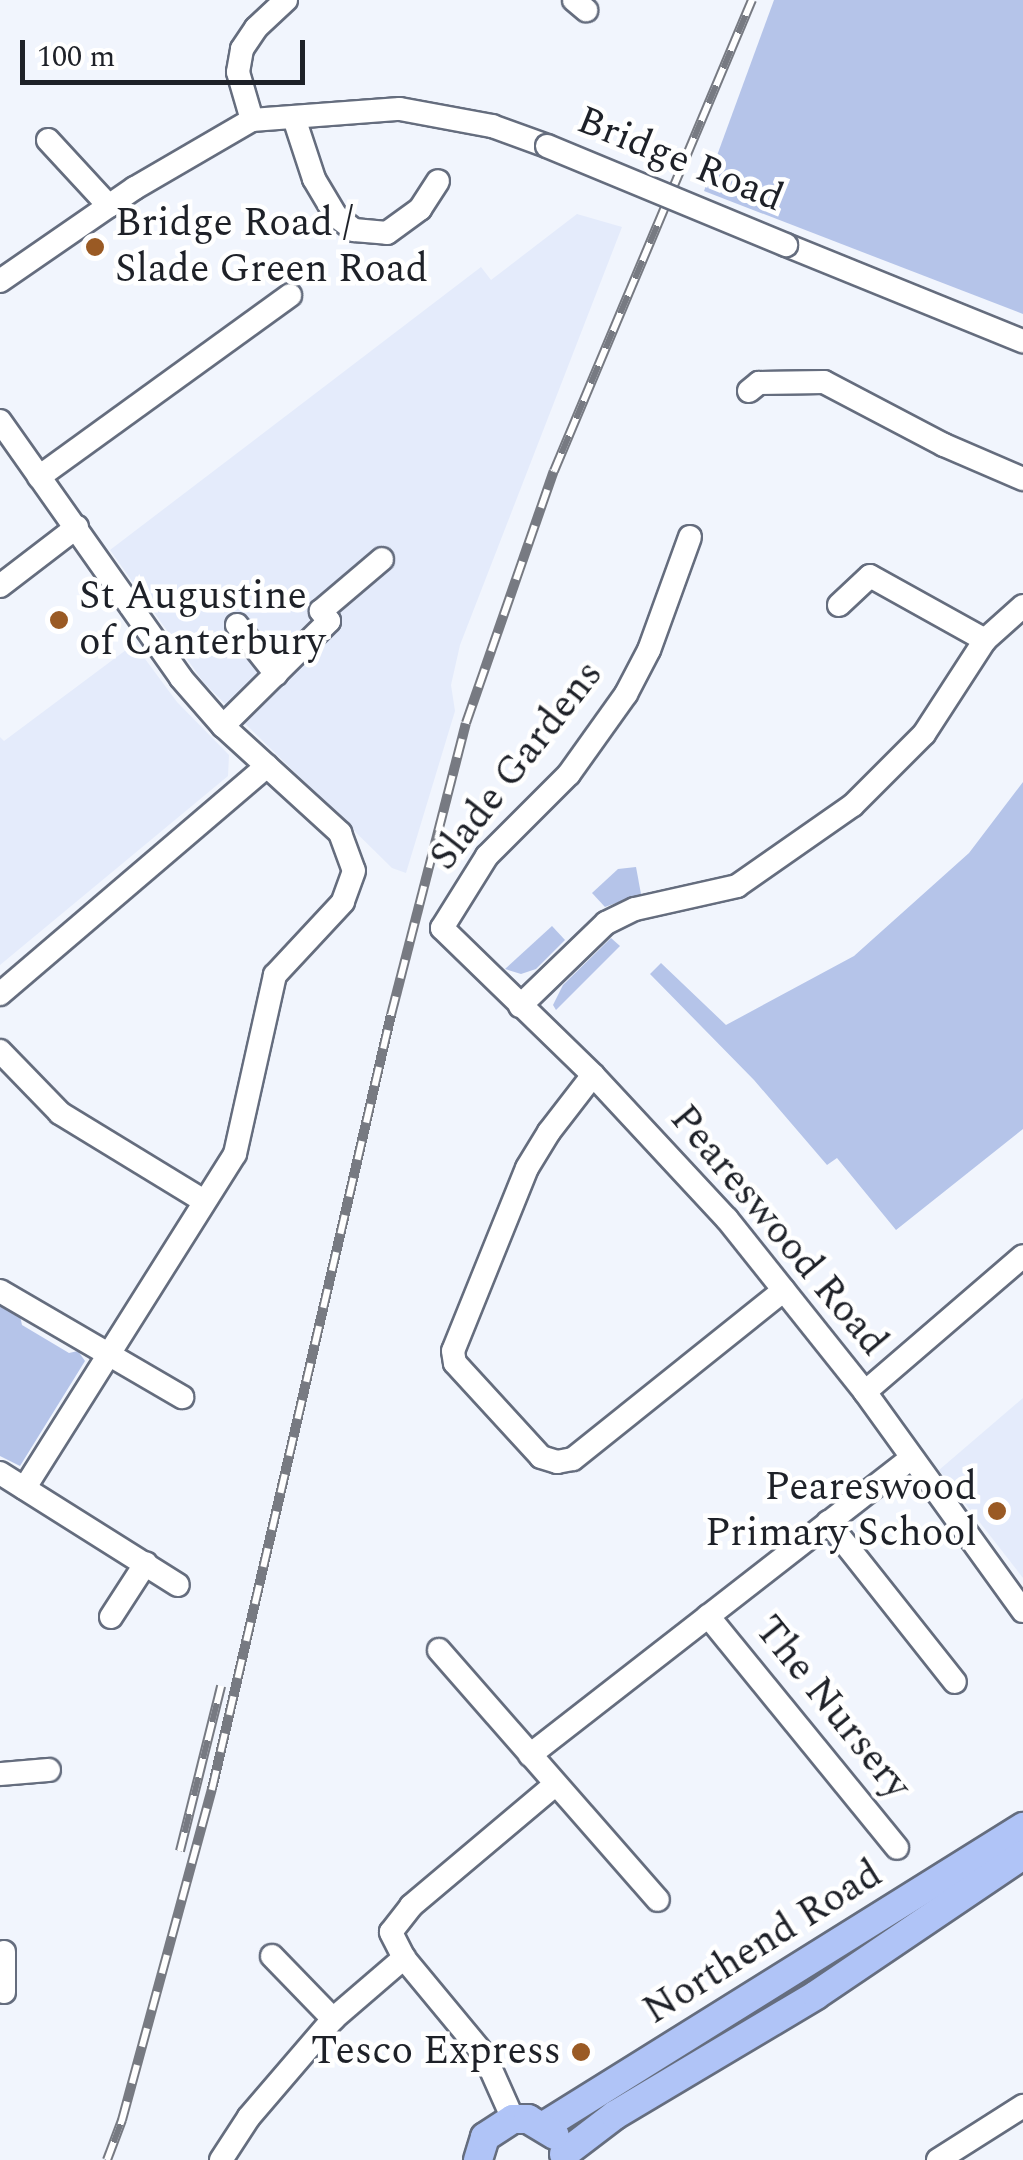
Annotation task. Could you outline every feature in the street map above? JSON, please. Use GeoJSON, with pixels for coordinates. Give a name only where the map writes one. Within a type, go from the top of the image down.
{"type":"FeatureCollection","features":[{"type":"Feature","properties":{"kind":"main road","name":"Northend Road"},"geometry":{"type":"LineString","coordinates":[[1023,1827],[544,2126],[555,2136],[564,2157],[616,2115],[816,1995],[1023,1855]]}},
{"type":"Feature","properties":{"kind":"main road"},"geometry":{"type":"LineString","coordinates":[[478,2160],[485,2137],[513,2119],[544,2126]]}},
{"type":"Feature","properties":{"kind":"street"},"geometry":{"type":"LineString","coordinates":[[252,120],[238,72],[242,49],[256,28],[286,0]]}},
{"type":"Feature","properties":{"kind":"street","name":"Bridge Road"},"geometry":{"type":"LineString","coordinates":[[0,281],[108,206],[252,120],[343,110],[400,109],[492,126],[547,146],[1023,341]]}},
{"type":"Feature","properties":{"kind":"street"},"geometry":{"type":"LineString","coordinates":[[294,118],[314,179],[336,216],[354,230],[387,233],[420,209],[438,181]]}},
{"type":"Feature","properties":{"kind":"street"},"geometry":{"type":"LineString","coordinates":[[48,140],[108,206]]}},
{"type":"Feature","properties":{"kind":"street"},"geometry":{"type":"LineString","coordinates":[[40,477],[290,295]]}},
{"type":"Feature","properties":{"kind":"street"},"geometry":{"type":"LineString","coordinates":[[749,390],[759,383],[824,382],[944,445],[1023,479]]}},
{"type":"Feature","properties":{"kind":"street"},"geometry":{"type":"LineString","coordinates":[[3,433],[77,527],[181,678],[223,726],[340,834],[354,870],[343,902],[275,975],[234,1154],[25,1488]]}},
{"type":"Feature","properties":{"kind":"street"},"geometry":{"type":"LineString","coordinates":[[0,586],[77,527]]}},
{"type":"Feature","properties":{"kind":"street","name":"Slade Gardens"},"geometry":{"type":"LineString","coordinates":[[442,928],[488,856],[569,774],[626,694],[650,650],[690,537]]}},
{"type":"Feature","properties":{"kind":"street"},"geometry":{"type":"LineString","coordinates":[[223,726],[329,621],[321,611],[382,559]]}},
{"type":"Feature","properties":{"kind":"street"},"geometry":{"type":"LineString","coordinates":[[839,605],[870,576],[985,640]]}},
{"type":"Feature","properties":{"kind":"street"},"geometry":{"type":"LineString","coordinates":[[520,1006],[606,922],[635,909],[738,886],[852,806],[924,734],[985,640],[1023,606]]}},
{"type":"Feature","properties":{"kind":"street"},"geometry":{"type":"LineString","coordinates":[[237,625],[276,674]]}},
{"type":"Feature","properties":{"kind":"street"},"geometry":{"type":"LineString","coordinates":[[0,994],[267,766]]}},
{"type":"Feature","properties":{"kind":"street","name":"Peareswood Road"},"geometry":{"type":"LineString","coordinates":[[442,928],[593,1075],[714,1206],[865,1392],[1023,1611]]}},
{"type":"Feature","properties":{"kind":"street"},"geometry":{"type":"LineString","coordinates":[[0,1051],[60,1113],[204,1201]]}},
{"type":"Feature","properties":{"kind":"street"},"geometry":{"type":"LineString","coordinates":[[593,1075],[527,1168],[453,1351],[455,1363],[541,1457],[557,1462],[573,1459],[784,1290]]}},
{"type":"Feature","properties":{"kind":"street"},"geometry":{"type":"LineString","coordinates":[[865,1392],[1023,1256]]}},
{"type":"Feature","properties":{"kind":"street"},"geometry":{"type":"LineString","coordinates":[[0,1291],[182,1397]]}},
{"type":"Feature","properties":{"kind":"street","name":"The Nursery"},"geometry":{"type":"LineString","coordinates":[[530,1755],[910,1459]]}},
{"type":"Feature","properties":{"kind":"street"},"geometry":{"type":"LineString","coordinates":[[0,1473],[178,1585]]}},
{"type":"Feature","properties":{"kind":"street"},"geometry":{"type":"LineString","coordinates":[[828,1522],[955,1682]]}},
{"type":"Feature","properties":{"kind":"street"},"geometry":{"type":"LineString","coordinates":[[111,1617],[146,1563]]}},
{"type":"Feature","properties":{"kind":"street","name":"The Nursery"},"geometry":{"type":"LineString","coordinates":[[708,1616],[897,1848]]}},
{"type":"Feature","properties":{"kind":"street"},"geometry":{"type":"LineString","coordinates":[[438,1650],[658,1900]]}},
{"type":"Feature","properties":{"kind":"street"},"geometry":{"type":"LineString","coordinates":[[0,1774],[49,1770]]}},
{"type":"Feature","properties":{"kind":"street"},"geometry":{"type":"LineString","coordinates":[[513,2119],[485,2056],[404,1958],[392,1932],[411,1906],[556,1784]]}},
{"type":"Feature","properties":{"kind":"street"},"geometry":{"type":"LineString","coordinates":[[272,1956],[333,2020]]}},
{"type":"Feature","properties":{"kind":"street"},"geometry":{"type":"LineString","coordinates":[[220,2160],[250,2117],[333,2020],[404,1958]]}},
{"type":"Feature","properties":{"kind":"street"},"geometry":{"type":"LineString","coordinates":[[938,2160],[1023,2106]]}},
{"type":"Feature","properties":{"kind":"shaded area"},"geometry":{"type":"Polygon","coordinates":[[[774,0],[1023,0],[1023,314],[704,191],[774,0]]]}},
{"type":"Feature","properties":{"kind":"shaded area"},"geometry":{"type":"Polygon","coordinates":[[[577,214],[622,227],[460,645],[451,685],[455,711],[406,873],[392,868],[204,683],[110,550],[481,267],[491,280],[577,214]]]}},
{"type":"Feature","properties":{"kind":"shaded area"},"geometry":{"type":"Polygon","coordinates":[[[134,644],[177,702],[229,755],[228,776],[0,965],[0,737],[4,741],[134,644]]]}},
{"type":"Feature","properties":{"kind":"shaded area"},"geometry":{"type":"Polygon","coordinates":[[[1023,782],[1023,1129],[896,1230],[837,1158],[827,1165],[754,1080],[650,974],[661,963],[726,1025],[854,956],[969,853],[1023,782]]]}},
{"type":"Feature","properties":{"kind":"shaded area"},"geometry":{"type":"Polygon","coordinates":[[[636,867],[641,894],[605,907],[592,893],[618,869],[636,867]]]}},
{"type":"Feature","properties":{"kind":"shaded area"},"geometry":{"type":"Polygon","coordinates":[[[552,926],[565,940],[536,969],[521,974],[505,969],[552,926]]]}},
{"type":"Feature","properties":{"kind":"shaded area"},"geometry":{"type":"Polygon","coordinates":[[[611,938],[620,946],[556,1010],[553,1005],[563,985],[611,938]]]}},
{"type":"Feature","properties":{"kind":"shaded area"},"geometry":{"type":"Polygon","coordinates":[[[0,1304],[20,1316],[22,1325],[69,1353],[78,1351],[85,1361],[20,1466],[0,1456],[0,1304]]]}},
{"type":"Feature","properties":{"kind":"shaded area","name":"Peareswood Primary School"},"geometry":{"type":"Polygon","coordinates":[[[1023,1398],[1023,1578],[939,1470],[1023,1398]]]}},
{"type":"Feature","properties":{"kind":"railway"},"geometry":{"type":"LineString","coordinates":[[107,2160],[122,2120],[212,1789],[391,1015],[466,723],[554,471],[752,0]]}},
{"type":"Feature","properties":{"kind":"railway"},"geometry":{"type":"LineString","coordinates":[[180,1851],[221,1686]]}},
{"type":"Feature","properties":{"kind":"place","name":"Bridge Road / Slade Green Road"},"geometry":{"type":"Point","coordinates":[95,247]}},
{"type":"Feature","properties":{"kind":"place","name":"St Augustine of Canterbury"},"geometry":{"type":"Point","coordinates":[59,620]}},
{"type":"Feature","properties":{"kind":"place","name":"Peareswood Primary School"},"geometry":{"type":"Point","coordinates":[997,1511]}},
{"type":"Feature","properties":{"kind":"place","name":"Tesco Express"},"geometry":{"type":"Point","coordinates":[581,2052]}}]}
